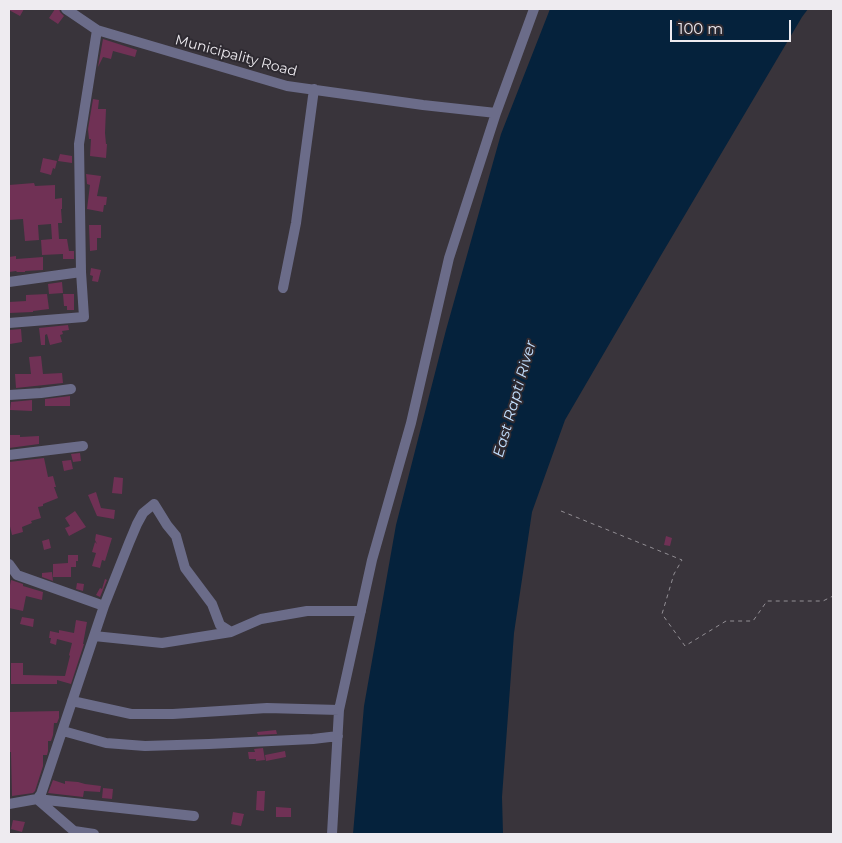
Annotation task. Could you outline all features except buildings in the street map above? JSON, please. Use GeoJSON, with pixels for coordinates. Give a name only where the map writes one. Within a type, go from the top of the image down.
{"type":"FeatureCollection","features":[{"type":"Feature","properties":{"kind":"street","name":"Municipality Road"},"geometry":{"type":"LineString","coordinates":[[66,9],[97,30],[287,86],[422,105],[496,113]]}},
{"type":"Feature","properties":{"kind":"street"},"geometry":{"type":"LineString","coordinates":[[332,834],[339,710],[372,560],[411,423],[449,258],[496,113],[534,9]]}},
{"type":"Feature","properties":{"kind":"street"},"geometry":{"type":"LineString","coordinates":[[9,323],[84,317],[81,272],[79,144],[97,30]]}},
{"type":"Feature","properties":{"kind":"street"},"geometry":{"type":"LineString","coordinates":[[283,288],[296,223],[314,89]]}},
{"type":"Feature","properties":{"kind":"street"},"geometry":{"type":"LineString","coordinates":[[9,282],[81,272]]}},
{"type":"Feature","properties":{"kind":"street"},"geometry":{"type":"LineString","coordinates":[[9,395],[71,389]]}},
{"type":"Feature","properties":{"kind":"street"},"geometry":{"type":"LineString","coordinates":[[9,455],[83,446]]}},
{"type":"Feature","properties":{"kind":"street"},"geometry":{"type":"LineString","coordinates":[[37,799],[41,794],[63,731],[104,606],[137,524],[143,513],[154,504],[176,536],[185,568],[212,604],[220,625],[231,632]]}},
{"type":"Feature","properties":{"kind":"street"},"geometry":{"type":"LineString","coordinates":[[9,564],[17,575],[104,606]]}},
{"type":"Feature","properties":{"kind":"street"},"geometry":{"type":"LineString","coordinates":[[94,636],[162,643],[231,632],[261,619],[307,611],[361,611]]}},
{"type":"Feature","properties":{"kind":"street"},"geometry":{"type":"LineString","coordinates":[[72,701],[132,714],[173,714],[266,708],[339,710]]}},
{"type":"Feature","properties":{"kind":"street"},"geometry":{"type":"LineString","coordinates":[[63,731],[106,743],[145,746],[313,739],[338,736]]}},
{"type":"Feature","properties":{"kind":"street"},"geometry":{"type":"LineString","coordinates":[[37,799],[74,831],[94,834]]}},
{"type":"Feature","properties":{"kind":"street"},"geometry":{"type":"LineString","coordinates":[[9,804],[37,799],[194,816]]}},
{"type":"Feature","properties":{"kind":"path"},"geometry":{"type":"LineString","coordinates":[[561,511],[682,560],[674,574],[662,614],[685,646],[726,621],[753,621],[766,601],[823,601],[833,596]]}},
{"type":"Feature","properties":{"kind":"water","name":"East Rapti River"},"geometry":{"type":"Polygon","coordinates":[[[550,9],[808,9],[565,420],[532,512],[514,633],[502,797],[503,834],[353,834],[364,706],[396,525],[446,330],[501,134],[550,9]]]}}]}
